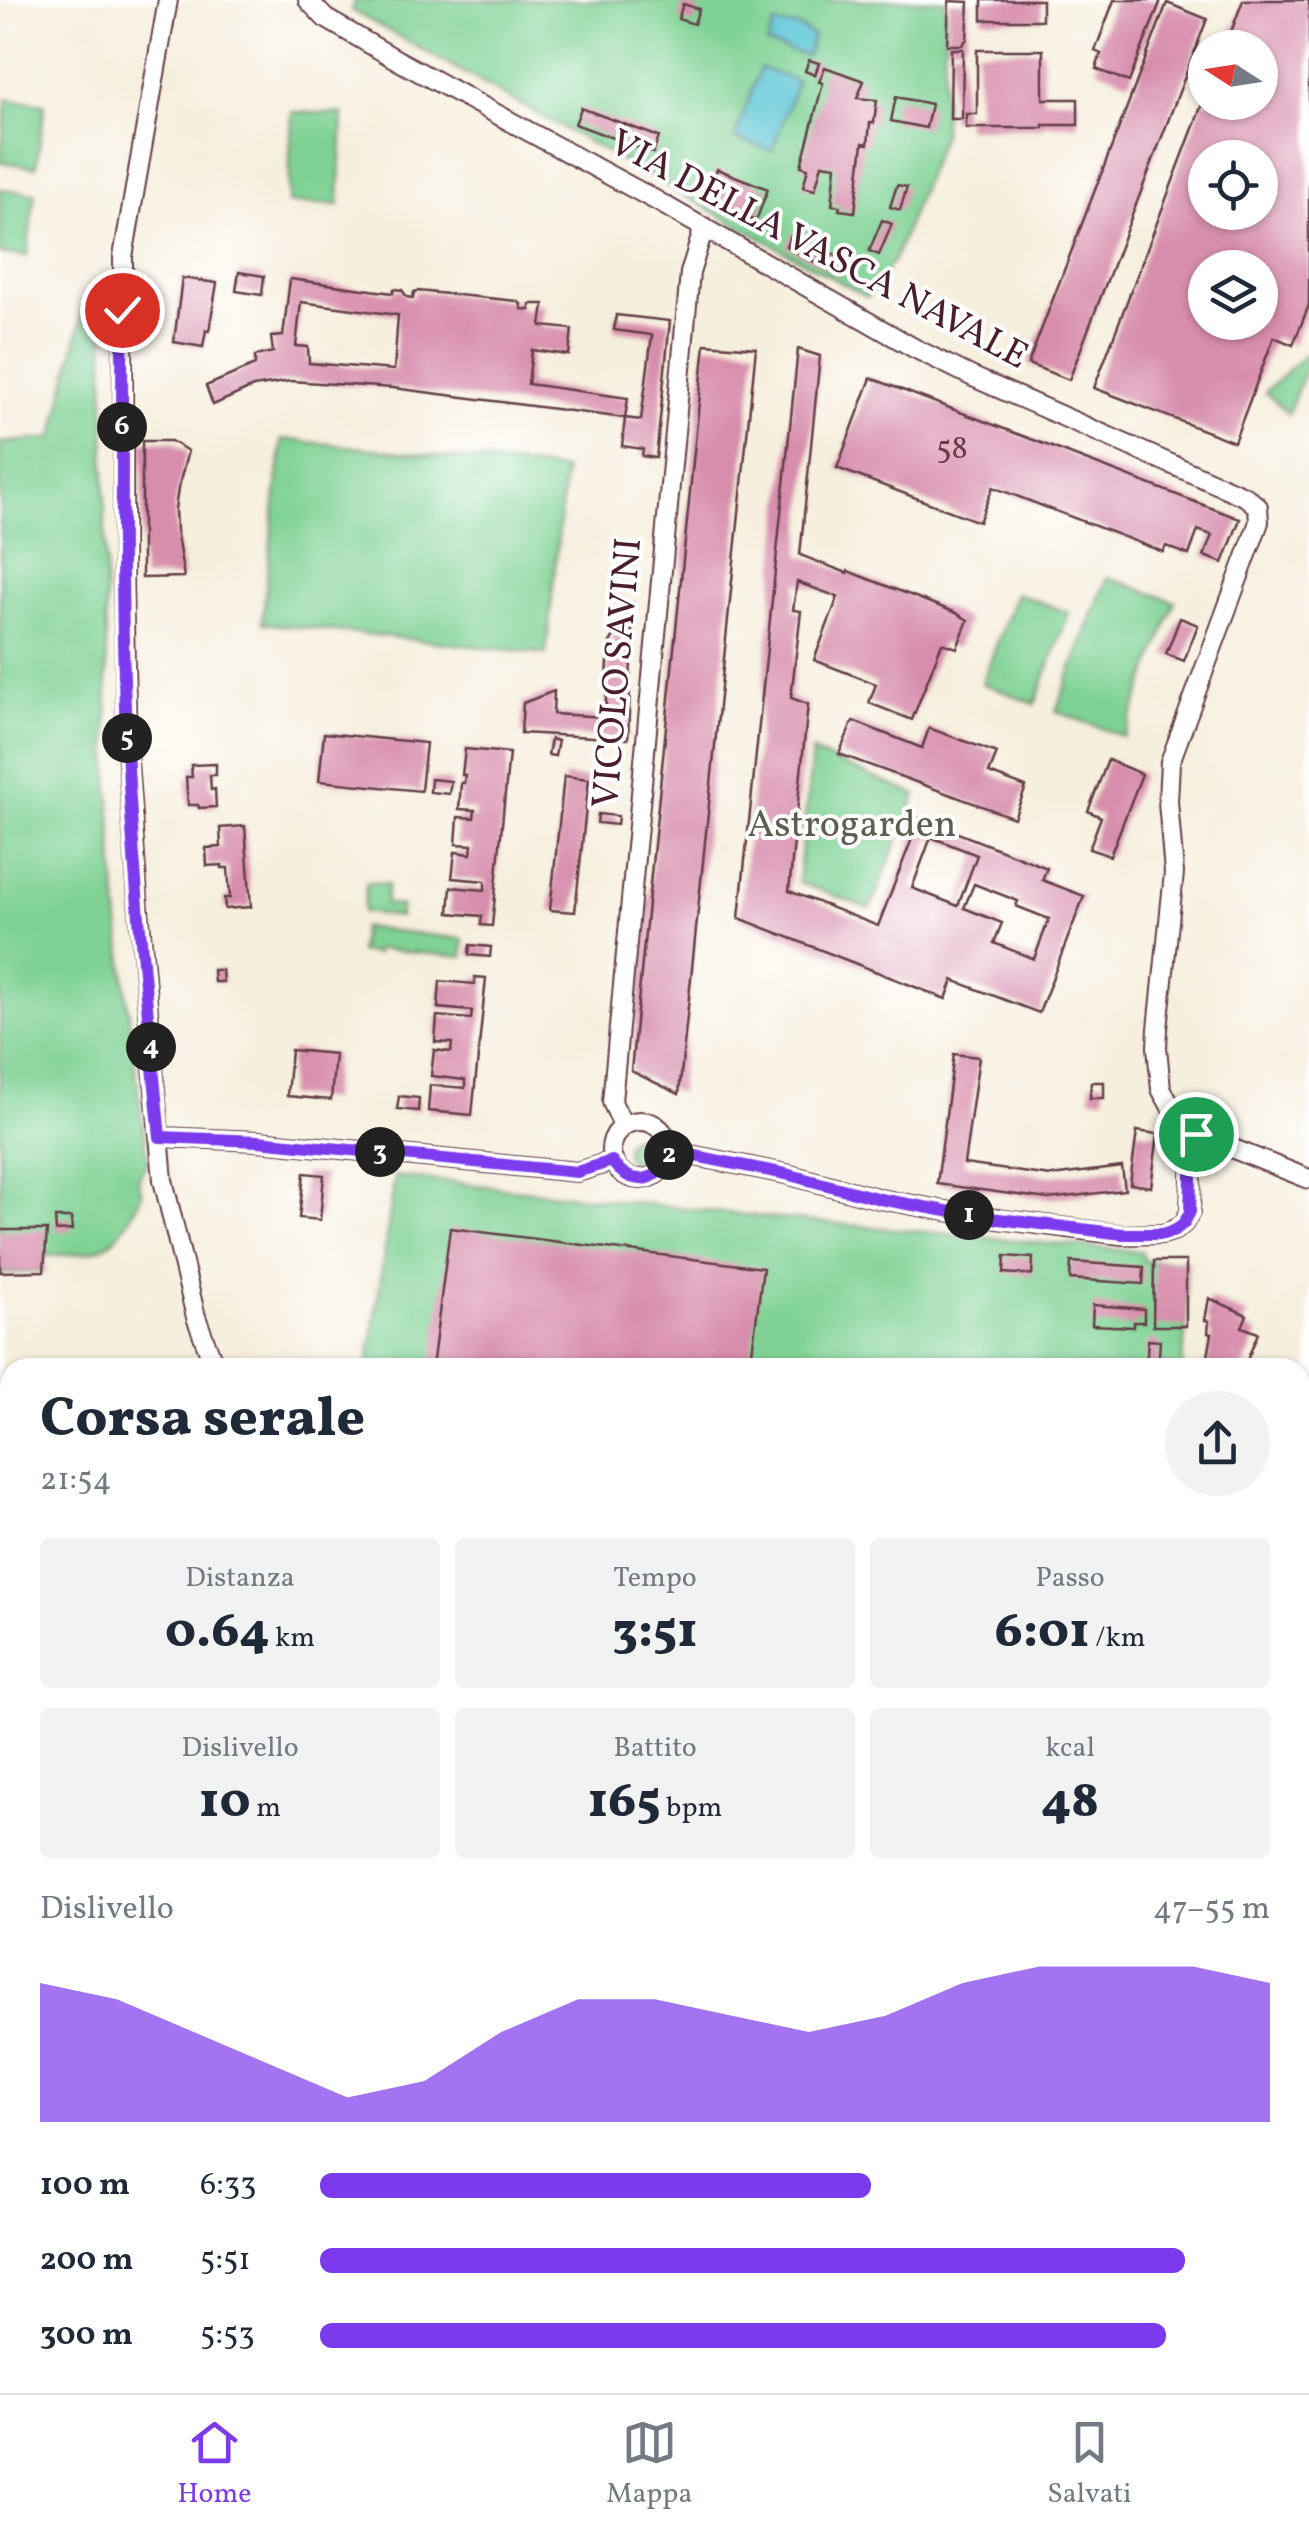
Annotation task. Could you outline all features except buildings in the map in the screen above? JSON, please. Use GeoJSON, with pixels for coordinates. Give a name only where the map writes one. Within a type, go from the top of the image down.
{"type":"FeatureCollection","features":[{"type":"Feature","properties":{"kind":"street"},"geometry":{"type":"LineString","coordinates":[[168,0],[125,233],[123,585],[127,748],[163,1180],[196,1317],[211,1358]]}},
{"type":"Feature","properties":{"kind":"street","name":"VIA DELLA VASCA NAVALE"},"geometry":{"type":"LineString","coordinates":[[308,0],[325,18],[399,61],[704,227],[914,348],[1246,497],[1258,507],[1259,522],[1170,762],[1168,801],[1174,874],[1158,1066],[1161,1090],[1169,1105],[1196,1134],[1309,1179]]}},
{"type":"Feature","properties":{"kind":"street","name":"VICOLO SAVINI"},"geometry":{"type":"LineString","coordinates":[[623,1126],[612,1102],[690,273],[704,227]]}},
{"type":"Feature","properties":{"kind":"street"},"geometry":{"type":"LineString","coordinates":[[640,1120],[658,1126],[670,1151],[663,1169],[646,1179],[636,1179],[626,1176],[612,1161],[610,1151],[623,1126],[640,1120]]}},
{"type":"Feature","properties":{"kind":"street"},"geometry":{"type":"LineString","coordinates":[[670,1151],[786,1174],[880,1199],[974,1216],[1123,1234],[1163,1234],[1184,1223],[1190,1212],[1192,1145],[1196,1134]]}},
{"type":"Feature","properties":{"kind":"street"},"geometry":{"type":"LineString","coordinates":[[160,1137],[258,1141],[577,1172],[612,1161]]}},
{"type":"Feature","properties":{"kind":"green space"},"geometry":{"type":"Polygon","coordinates":[[[356,0],[945,0],[943,132],[894,260],[867,297],[351,10],[356,0]]]}},
{"type":"Feature","properties":{"kind":"green space"},"geometry":{"type":"Polygon","coordinates":[[[7,99],[45,104],[36,167],[0,162],[7,99]]]}},
{"type":"Feature","properties":{"kind":"green space"},"geometry":{"type":"Polygon","coordinates":[[[292,112],[343,114],[339,205],[288,203],[292,112]]]}},
{"type":"Feature","properties":{"kind":"green space"},"geometry":{"type":"Polygon","coordinates":[[[0,189],[35,193],[27,256],[0,253],[0,189]]]}},
{"type":"Feature","properties":{"kind":"green space"},"geometry":{"type":"Polygon","coordinates":[[[84,307],[104,317],[111,822],[148,1161],[138,1179],[142,1194],[123,1228],[106,1245],[82,1253],[44,1256],[44,1271],[0,1274],[0,443],[53,438],[84,307]]]}},
{"type":"Feature","properties":{"kind":"green space"},"geometry":{"type":"Polygon","coordinates":[[[1309,351],[1309,359],[1288,414],[1265,392],[1309,351]]]}},
{"type":"Feature","properties":{"kind":"green space"},"geometry":{"type":"Polygon","coordinates":[[[282,439],[565,470],[546,654],[262,623],[282,439]]]}},
{"type":"Feature","properties":{"kind":"green space"},"geometry":{"type":"Polygon","coordinates":[[[1107,577],[1175,602],[1124,737],[1056,711],[1107,577]]]}},
{"type":"Feature","properties":{"kind":"green space"},"geometry":{"type":"Polygon","coordinates":[[[1016,593],[1069,613],[1035,704],[982,683],[1016,593]]]}},
{"type":"Feature","properties":{"kind":"green space","name":"Astrogarden"},"geometry":{"type":"Polygon","coordinates":[[[812,752],[916,795],[870,909],[798,882],[812,752]]]}},
{"type":"Feature","properties":{"kind":"green space"},"geometry":{"type":"Polygon","coordinates":[[[367,882],[388,884],[385,904],[401,906],[399,917],[363,912],[367,882]]]}},
{"type":"Feature","properties":{"kind":"green space"},"geometry":{"type":"Polygon","coordinates":[[[362,927],[463,939],[463,957],[377,949],[376,954],[359,952],[362,927]]]}},
{"type":"Feature","properties":{"kind":"green space"},"geometry":{"type":"Polygon","coordinates":[[[640,1135],[654,1144],[655,1150],[646,1164],[640,1165],[626,1156],[625,1150],[634,1136],[640,1135]]]}},
{"type":"Feature","properties":{"kind":"green space"},"geometry":{"type":"Polygon","coordinates":[[[395,1176],[774,1218],[1141,1252],[1144,1261],[1186,1261],[1183,1358],[369,1358],[395,1176]]]}},
{"type":"Feature","properties":{"kind":"water"},"geometry":{"type":"Polygon","coordinates":[[[774,24],[799,27],[813,36],[807,56],[767,44],[774,24]]]}},
{"type":"Feature","properties":{"kind":"water"},"geometry":{"type":"Polygon","coordinates":[[[760,68],[797,81],[772,151],[735,138],[760,68]]]}},
{"type":"Feature","properties":{"kind":"route"},"geometry":{"type":"LineString","coordinates":[[122,310],[127,748],[160,1137],[258,1141],[577,1172],[612,1161],[626,1176],[636,1179],[655,1176],[663,1169],[670,1151],[786,1174],[880,1199],[974,1216],[1123,1234],[1163,1234],[1184,1223],[1190,1212],[1192,1145],[1196,1134]]}}]}
